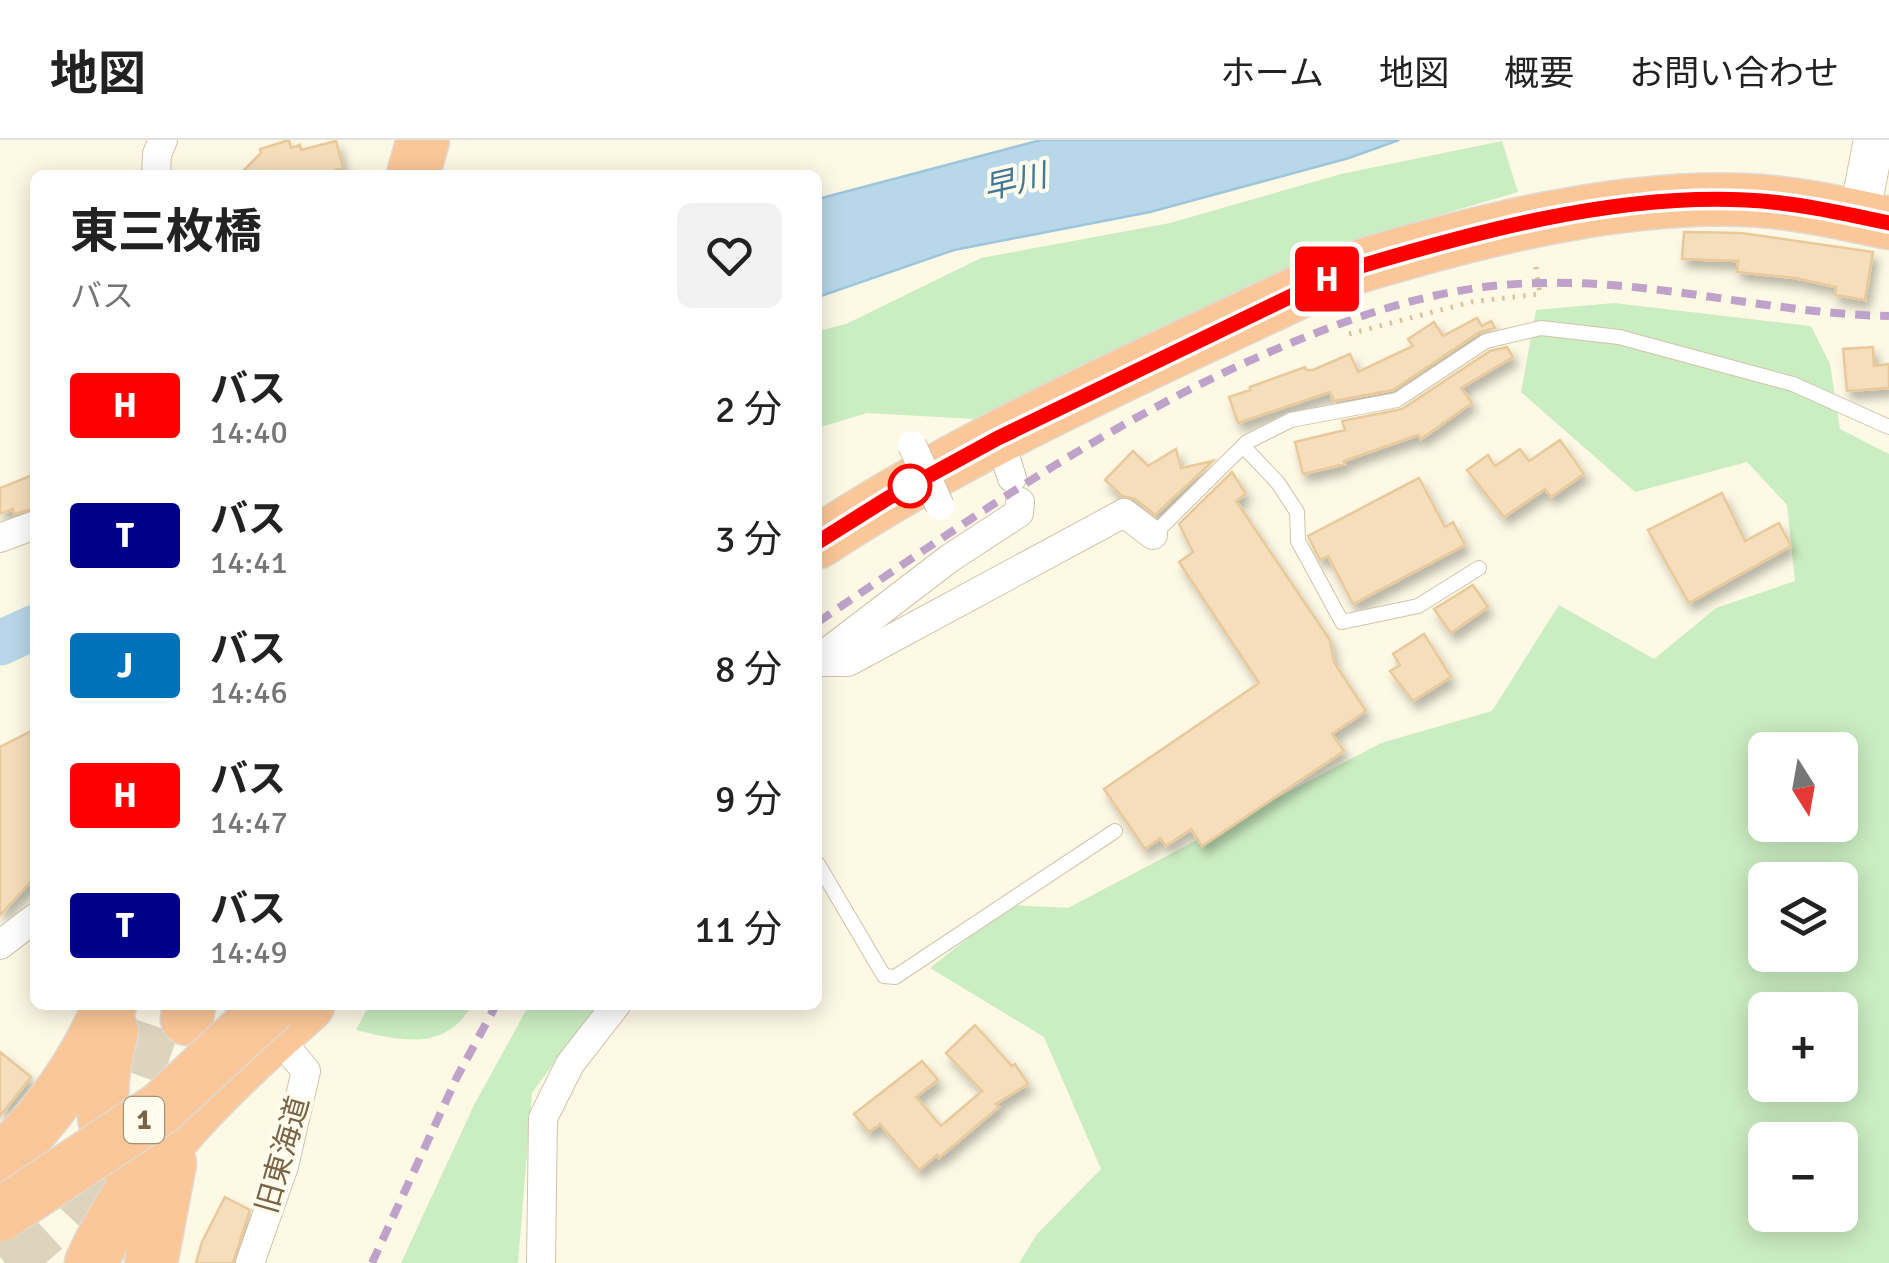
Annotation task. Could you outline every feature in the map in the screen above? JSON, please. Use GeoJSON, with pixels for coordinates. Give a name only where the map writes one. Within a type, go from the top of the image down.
{"type":"FeatureCollection","features":[{"type":"Feature","properties":{"kind":"highway"},"geometry":{"type":"LineString","coordinates":[[414,170],[423,140]]}},
{"type":"Feature","properties":{"kind":"highway"},"geometry":{"type":"LineString","coordinates":[[822,539],[888,498],[1010,472],[1341,272],[1438,244],[1559,217],[1671,201],[1747,200],[1871,211]]}},
{"type":"Feature","properties":{"kind":"highway","name":"1"},"geometry":{"type":"LineString","coordinates":[[0,1162],[28,1135],[66,1087],[94,1042],[152,1010]]}},
{"type":"Feature","properties":{"kind":"highway","name":"1"},"geometry":{"type":"LineString","coordinates":[[153,1010],[103,1066],[102,1103],[115,1148],[123,1160],[155,1169]]}},
{"type":"Feature","properties":{"kind":"highway","name":"1"},"geometry":{"type":"LineString","coordinates":[[151,1263],[155,1169],[171,1109],[269,1011]]}},
{"type":"Feature","properties":{"kind":"highway","name":"1"},"geometry":{"type":"LineString","coordinates":[[0,1215],[162,1108],[269,1011]]}},
{"type":"Feature","properties":{"kind":"highway","name":"1"},"geometry":{"type":"LineString","coordinates":[[91,1263],[119,1209],[155,1169]]}},
{"type":"Feature","properties":{"kind":"main road"},"geometry":{"type":"LineString","coordinates":[[1871,211],[1874,140]]}},
{"type":"Feature","properties":{"kind":"street"},"geometry":{"type":"LineString","coordinates":[[156,170],[163,140]]}},
{"type":"Feature","properties":{"kind":"street"},"geometry":{"type":"LineString","coordinates":[[912,444],[940,506]]}},
{"type":"Feature","properties":{"kind":"street"},"geometry":{"type":"LineString","coordinates":[[822,657],[950,558],[1019,513],[1010,472]]}},
{"type":"Feature","properties":{"kind":"street"},"geometry":{"type":"LineString","coordinates":[[822,660],[848,662],[1124,513],[1153,536]]}},
{"type":"Feature","properties":{"kind":"street"},"geometry":{"type":"LineString","coordinates":[[0,538],[30,527]]}},
{"type":"Feature","properties":{"kind":"street"},"geometry":{"type":"LineString","coordinates":[[0,945],[30,922]]}},
{"type":"Feature","properties":{"kind":"street"},"geometry":{"type":"LineString","coordinates":[[541,1263],[543,1118],[570,1064],[612,1010]]}},
{"type":"Feature","properties":{"kind":"street","name":"旧東海道"},"geometry":{"type":"LineString","coordinates":[[250,1263],[284,1166],[306,1071],[269,1011]]}},
{"type":"Feature","properties":{"kind":"lane"},"geometry":{"type":"LineString","coordinates":[[1153,536],[1243,446],[1291,420],[1397,400],[1486,341],[1541,328],[1619,337],[1793,384],[1889,427]]}},
{"type":"Feature","properties":{"kind":"lane"},"geometry":{"type":"LineString","coordinates":[[1243,446],[1278,482],[1297,512],[1298,541],[1342,622],[1418,606],[1478,568]]}},
{"type":"Feature","properties":{"kind":"lane"},"geometry":{"type":"LineString","coordinates":[[822,871],[884,976],[896,977],[1115,831]]}},
{"type":"Feature","properties":{"kind":"path"},"geometry":{"type":"LineString","coordinates":[[1349,334],[1471,302],[1540,294],[1535,261]]}},
{"type":"Feature","properties":{"kind":"green space"},"geometry":{"type":"Polygon","coordinates":[[[1502,141],[1518,192],[1345,243],[974,419],[867,413],[822,427],[822,330],[846,324],[981,258],[1170,223],[1341,174],[1502,141]]]}},
{"type":"Feature","properties":{"kind":"green space"},"geometry":{"type":"Polygon","coordinates":[[[1614,303],[1811,326],[1830,364],[1840,429],[1889,454],[1889,1263],[1019,1263],[1037,1234],[1101,1169],[1044,1037],[930,968],[1010,905],[1068,908],[1381,743],[1492,711],[1559,605],[1654,659],[1716,608],[1795,581],[1787,505],[1747,462],[1635,492],[1521,392],[1536,310],[1614,303]]]}},
{"type":"Feature","properties":{"kind":"green space"},"geometry":{"type":"Polygon","coordinates":[[[366,1010],[468,1010],[449,1030],[421,1039],[356,1030],[366,1010]]]}},
{"type":"Feature","properties":{"kind":"green space"},"geometry":{"type":"Polygon","coordinates":[[[526,1010],[593,1010],[532,1093],[518,1263],[401,1263],[474,1105],[526,1010]]]}},
{"type":"Feature","properties":{"kind":"water"},"geometry":{"type":"Polygon","coordinates":[[[1041,140],[1399,140],[1349,158],[1150,212],[954,250],[822,296],[822,198],[1041,140]]]}},
{"type":"Feature","properties":{"kind":"building"},"geometry":{"type":"Polygon","coordinates":[[[289,140],[291,148],[300,145],[301,150],[336,141],[343,168],[244,170],[261,153],[260,149],[289,140]]]}},
{"type":"Feature","properties":{"kind":"building"},"geometry":{"type":"Polygon","coordinates":[[[1684,232],[1741,233],[1873,252],[1865,300],[1835,295],[1836,287],[1795,278],[1737,272],[1738,261],[1682,259],[1684,232]]]}},
{"type":"Feature","properties":{"kind":"building"},"geometry":{"type":"Polygon","coordinates":[[[1477,318],[1482,326],[1491,321],[1495,328],[1480,332],[1393,390],[1334,401],[1330,392],[1238,423],[1229,397],[1250,387],[1305,367],[1313,370],[1350,354],[1358,372],[1413,346],[1408,339],[1434,322],[1443,336],[1477,318]]]}},
{"type":"Feature","properties":{"kind":"building"},"geometry":{"type":"Polygon","coordinates":[[[1507,347],[1513,357],[1461,388],[1472,403],[1421,439],[1418,435],[1344,461],[1345,464],[1303,474],[1295,442],[1345,430],[1342,421],[1402,409],[1490,351],[1507,347]]]}},
{"type":"Feature","properties":{"kind":"building"},"geometry":{"type":"Polygon","coordinates":[[[1873,347],[1874,366],[1889,364],[1889,388],[1847,391],[1843,349],[1873,347]]]}},
{"type":"Feature","properties":{"kind":"building"},"geometry":{"type":"Polygon","coordinates":[[[1560,440],[1584,474],[1551,497],[1545,489],[1504,517],[1467,470],[1488,455],[1495,466],[1520,449],[1529,461],[1560,440]]]}},
{"type":"Feature","properties":{"kind":"building"},"geometry":{"type":"Polygon","coordinates":[[[1176,449],[1181,468],[1213,461],[1155,515],[1135,499],[1122,496],[1105,480],[1133,451],[1148,466],[1176,449]]]}},
{"type":"Feature","properties":{"kind":"building"},"geometry":{"type":"Polygon","coordinates":[[[1232,472],[1246,494],[1236,501],[1330,640],[1334,662],[1366,711],[1332,734],[1344,751],[1202,846],[1191,829],[1166,846],[1160,838],[1145,849],[1104,789],[1259,683],[1179,562],[1193,552],[1179,524],[1232,472]]]}},
{"type":"Feature","properties":{"kind":"building"},"geometry":{"type":"Polygon","coordinates":[[[30,476],[30,509],[0,514],[0,488],[30,476]]]}},
{"type":"Feature","properties":{"kind":"building"},"geometry":{"type":"Polygon","coordinates":[[[1419,478],[1445,527],[1453,522],[1465,545],[1353,604],[1328,556],[1320,560],[1308,536],[1419,478]]]}},
{"type":"Feature","properties":{"kind":"building"},"geometry":{"type":"Polygon","coordinates":[[[1722,493],[1745,541],[1779,523],[1791,546],[1689,603],[1648,530],[1722,493]]]}},
{"type":"Feature","properties":{"kind":"building"},"geometry":{"type":"Polygon","coordinates":[[[1473,585],[1488,607],[1451,633],[1434,609],[1473,585]]]}},
{"type":"Feature","properties":{"kind":"building"},"geometry":{"type":"Polygon","coordinates":[[[1424,634],[1451,677],[1413,701],[1390,671],[1400,665],[1393,654],[1424,634]]]}},
{"type":"Feature","properties":{"kind":"building"},"geometry":{"type":"Polygon","coordinates":[[[30,732],[30,882],[0,915],[0,747],[30,732]]]}},
{"type":"Feature","properties":{"kind":"building"},"geometry":{"type":"Polygon","coordinates":[[[975,1025],[1012,1066],[1015,1064],[1028,1084],[996,1104],[999,1107],[919,1170],[880,1124],[869,1132],[854,1114],[922,1061],[938,1080],[916,1097],[941,1126],[982,1091],[946,1053],[975,1025]]]}},
{"type":"Feature","properties":{"kind":"building"},"geometry":{"type":"Polygon","coordinates":[[[0,1052],[31,1077],[0,1116],[0,1052]]]}},
{"type":"Feature","properties":{"kind":"building"},"geometry":{"type":"Polygon","coordinates":[[[225,1197],[250,1210],[233,1263],[196,1263],[202,1242],[225,1197]]]}},
{"type":"Feature","properties":{"kind":"waterway","name":"早川"},"geometry":{"type":"LineString","coordinates":[[0,643],[30,629]]}},
{"type":"Feature","properties":{"kind":"tunnel"},"geometry":{"type":"LineString","coordinates":[[5,1263],[64,1210],[92,1173],[121,1115],[158,1013]]}},
{"type":"Feature","properties":{"kind":"railway"},"geometry":{"type":"LineString","coordinates":[[822,619],[1045,472],[1162,404],[1286,345],[1411,301],[1475,288],[1586,283],[1802,310],[1889,316]]}},
{"type":"Feature","properties":{"kind":"railway"},"geometry":{"type":"LineString","coordinates":[[372,1263],[457,1077],[493,1010]]}},
{"type":"Feature","properties":{"kind":"bus line","name":"H"},"geometry":{"type":"LineString","coordinates":[[822,539],[998,438],[1341,272],[1391,257],[1559,217],[1671,201],[1747,200],[1889,223]]}}]}
